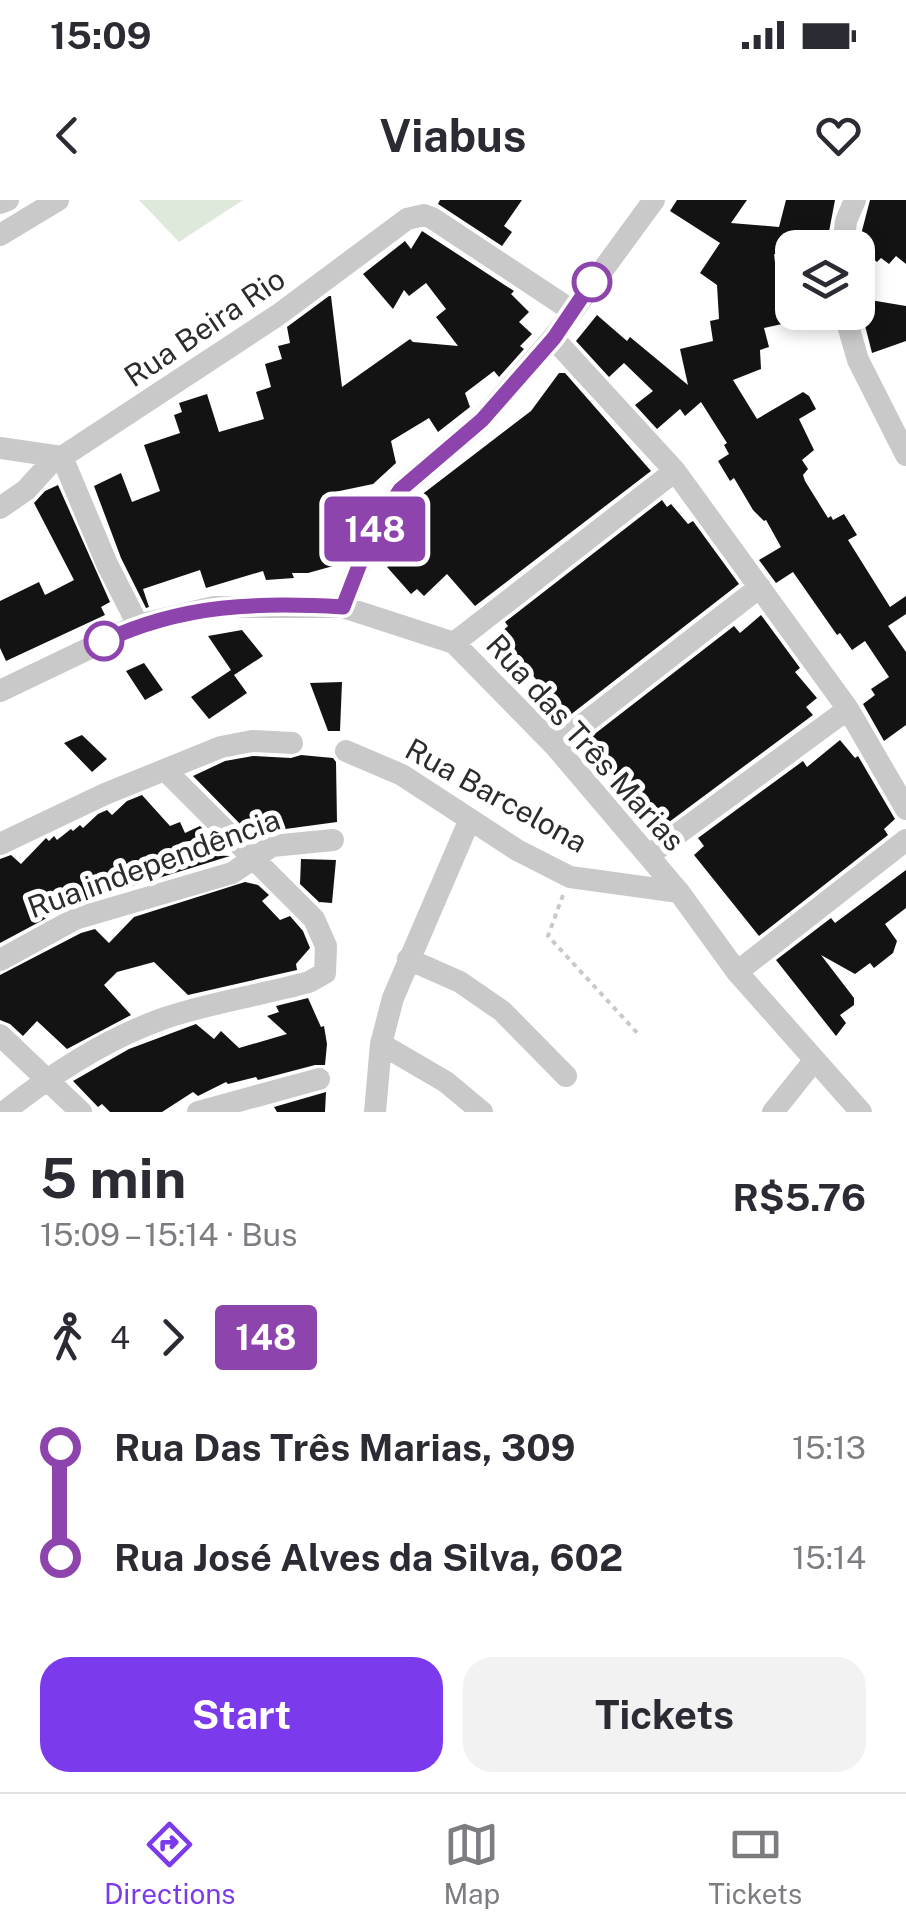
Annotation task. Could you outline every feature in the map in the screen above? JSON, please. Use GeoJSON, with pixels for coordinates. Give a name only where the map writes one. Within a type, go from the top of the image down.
{"type":"FeatureCollection","features":[{"type":"Feature","properties":{"kind":"street"},"geometry":{"type":"LineString","coordinates":[[0,204],[8,200]]}},
{"type":"Feature","properties":{"kind":"street"},"geometry":{"type":"LineString","coordinates":[[0,235],[58,200]]}},
{"type":"Feature","properties":{"kind":"street"},"geometry":{"type":"LineString","coordinates":[[343,607],[371,535],[400,490],[482,420],[554,338],[654,200]]}},
{"type":"Feature","properties":{"kind":"street"},"geometry":{"type":"LineString","coordinates":[[845,230],[855,200]]}},
{"type":"Feature","properties":{"kind":"street","name":"Rua Beira Rio"},"geometry":{"type":"LineString","coordinates":[[0,508],[26,490],[59,458],[278,315],[408,219],[424,215],[432,218],[571,310]]}},
{"type":"Feature","properties":{"kind":"street"},"geometry":{"type":"LineString","coordinates":[[849,330],[858,360],[906,455]]}},
{"type":"Feature","properties":{"kind":"street"},"geometry":{"type":"LineString","coordinates":[[554,338],[675,471],[848,709],[906,808]]}},
{"type":"Feature","properties":{"kind":"street"},"geometry":{"type":"LineString","coordinates":[[0,448],[59,458],[138,625]]}},
{"type":"Feature","properties":{"kind":"street"},"geometry":{"type":"LineString","coordinates":[[454,643],[675,471]]}},
{"type":"Feature","properties":{"kind":"street"},"geometry":{"type":"LineString","coordinates":[[555,746],[760,587]]}},
{"type":"Feature","properties":{"kind":"street","name":"Rua das Três Marias"},"geometry":{"type":"LineString","coordinates":[[0,692],[138,625],[214,606],[343,607],[454,643],[555,746],[648,854],[736,972],[861,1112]]}},
{"type":"Feature","properties":{"kind":"street"},"geometry":{"type":"LineString","coordinates":[[648,854],[848,709]]}},
{"type":"Feature","properties":{"kind":"street"},"geometry":{"type":"LineString","coordinates":[[0,844],[105,794],[220,747],[252,742],[292,743]]}},
{"type":"Feature","properties":{"kind":"street","name":"Rua Barcelona"},"geometry":{"type":"LineString","coordinates":[[346,751],[402,775],[517,850],[570,877],[678,892]]}},
{"type":"Feature","properties":{"kind":"street"},"geometry":{"type":"LineString","coordinates":[[4,1112],[46,1080],[110,1042],[166,1018],[323,977],[327,953],[318,925],[165,770]]}},
{"type":"Feature","properties":{"kind":"street"},"geometry":{"type":"LineString","coordinates":[[376,1112],[381,1044],[393,998],[470,818]]}},
{"type":"Feature","properties":{"kind":"street","name":"Rua independência"},"geometry":{"type":"LineString","coordinates":[[0,960],[75,919],[232,873],[272,846],[333,840]]}},
{"type":"Feature","properties":{"kind":"street"},"geometry":{"type":"LineString","coordinates":[[736,972],[906,840]]}},
{"type":"Feature","properties":{"kind":"street"},"geometry":{"type":"LineString","coordinates":[[408,959],[460,982],[502,1010],[566,1076]]}},
{"type":"Feature","properties":{"kind":"street"},"geometry":{"type":"LineString","coordinates":[[0,1035],[80,1112]]}},
{"type":"Feature","properties":{"kind":"street"},"geometry":{"type":"LineString","coordinates":[[381,1044],[446,1082],[482,1112]]}},
{"type":"Feature","properties":{"kind":"street"},"geometry":{"type":"LineString","coordinates":[[773,1112],[814,1062]]}},
{"type":"Feature","properties":{"kind":"street"},"geometry":{"type":"LineString","coordinates":[[198,1112],[319,1079]]}},
{"type":"Feature","properties":{"kind":"path"},"geometry":{"type":"LineString","coordinates":[[570,877],[548,936],[640,1036]]}},
{"type":"Feature","properties":{"kind":"shaded area"},"geometry":{"type":"Polygon","coordinates":[[[139,200],[243,200],[179,242],[139,200]]]}},
{"type":"Feature","properties":{"kind":"building"},"geometry":{"type":"Polygon","coordinates":[[[440,200],[522,200],[504,226],[512,232],[502,246],[438,204],[440,200]]]}},
{"type":"Feature","properties":{"kind":"building"},"geometry":{"type":"Polygon","coordinates":[[[677,200],[747,200],[731,223],[779,227],[786,200],[835,200],[829,230],[775,230],[775,326],[764,328],[769,347],[760,350],[761,369],[733,380],[757,419],[803,392],[809,396],[816,409],[799,419],[814,450],[802,460],[808,469],[803,475],[805,481],[828,518],[833,520],[844,514],[857,535],[848,540],[890,607],[906,596],[906,614],[888,626],[906,652],[906,725],[884,741],[863,704],[875,695],[871,689],[889,677],[865,641],[852,650],[840,633],[837,635],[793,572],[776,583],[759,560],[781,547],[766,520],[753,510],[734,478],[730,481],[718,461],[729,454],[724,445],[727,443],[701,402],[685,416],[680,409],[657,429],[635,405],[653,391],[624,363],[609,377],[576,341],[597,315],[688,385],[680,349],[713,341],[710,321],[719,319],[717,285],[700,273],[720,243],[670,211],[677,200]]]}},
{"type":"Feature","properties":{"kind":"building"},"geometry":{"type":"Polygon","coordinates":[[[870,200],[906,200],[906,264],[896,256],[889,264],[881,258],[877,262],[875,230],[862,230],[870,200]]]}},
{"type":"Feature","properties":{"kind":"building"},"geometry":{"type":"Polygon","coordinates":[[[422,231],[514,291],[511,294],[529,312],[519,322],[532,334],[520,346],[524,349],[499,377],[494,371],[465,393],[470,407],[438,432],[429,418],[391,441],[396,463],[373,484],[330,493],[346,551],[344,563],[308,573],[292,573],[294,578],[266,580],[263,571],[206,588],[200,570],[143,589],[149,607],[146,608],[121,558],[94,486],[121,473],[132,502],[160,491],[144,445],[180,433],[174,415],[182,412],[179,403],[207,394],[219,432],[264,419],[256,392],[271,387],[265,364],[282,359],[278,346],[290,343],[287,327],[329,296],[342,387],[410,339],[458,346],[436,317],[446,309],[426,283],[409,296],[404,290],[393,309],[363,274],[405,241],[411,249],[422,231]]]}},
{"type":"Feature","properties":{"kind":"building"},"geometry":{"type":"Polygon","coordinates":[[[875,301],[906,306],[906,341],[872,353],[866,330],[875,330],[875,301]]]}},
{"type":"Feature","properties":{"kind":"building"},"geometry":{"type":"Polygon","coordinates":[[[559,373],[565,373],[651,471],[475,606],[447,574],[424,596],[417,589],[411,594],[387,567],[417,541],[399,519],[407,506],[531,411],[559,373]]]}},
{"type":"Feature","properties":{"kind":"building"},"geometry":{"type":"Polygon","coordinates":[[[58,485],[110,602],[101,607],[105,615],[6,661],[0,648],[0,601],[39,582],[45,595],[74,580],[34,503],[58,485]]]}},
{"type":"Feature","properties":{"kind":"building"},"geometry":{"type":"Polygon","coordinates":[[[662,500],[667,507],[671,504],[688,524],[693,521],[739,584],[565,719],[497,636],[508,626],[505,622],[662,500]]]}},
{"type":"Feature","properties":{"kind":"building"},"geometry":{"type":"Polygon","coordinates":[[[761,615],[800,668],[795,672],[817,698],[806,707],[813,715],[665,825],[631,786],[628,789],[583,743],[734,626],[740,633],[761,615]]]}},
{"type":"Feature","properties":{"kind":"building"},"geometry":{"type":"Polygon","coordinates":[[[242,630],[263,656],[234,675],[247,693],[209,719],[191,697],[231,670],[208,636],[242,630]]]}},
{"type":"Feature","properties":{"kind":"building"},"geometry":{"type":"Polygon","coordinates":[[[144,663],[163,690],[145,700],[126,671],[144,663]]]}},
{"type":"Feature","properties":{"kind":"building"},"geometry":{"type":"Polygon","coordinates":[[[342,682],[340,731],[328,731],[310,683],[342,682]]]}},
{"type":"Feature","properties":{"kind":"building"},"geometry":{"type":"Polygon","coordinates":[[[82,735],[107,759],[92,772],[64,743],[82,735]]]}},
{"type":"Feature","properties":{"kind":"building"},"geometry":{"type":"Polygon","coordinates":[[[840,740],[855,758],[858,756],[895,819],[884,829],[888,835],[759,936],[694,855],[704,846],[698,838],[803,761],[807,767],[840,740]]]}},
{"type":"Feature","properties":{"kind":"building"},"geometry":{"type":"Polygon","coordinates":[[[301,755],[333,758],[336,762],[337,822],[278,830],[274,825],[249,833],[193,776],[225,761],[301,755]]]}},
{"type":"Feature","properties":{"kind":"building"},"geometry":{"type":"Polygon","coordinates":[[[142,795],[170,826],[180,822],[185,833],[200,826],[212,838],[182,842],[182,854],[230,856],[71,905],[0,943],[0,859],[11,855],[21,864],[46,838],[49,841],[54,836],[57,840],[71,829],[80,825],[83,828],[98,814],[107,810],[112,815],[127,801],[142,795]]]}},
{"type":"Feature","properties":{"kind":"building"},"geometry":{"type":"Polygon","coordinates":[[[301,859],[336,860],[332,903],[319,902],[300,884],[301,859]]]}},
{"type":"Feature","properties":{"kind":"building"},"geometry":{"type":"Polygon","coordinates":[[[906,870],[906,908],[885,924],[897,941],[893,953],[874,968],[870,963],[855,974],[821,955],[854,998],[854,1005],[840,1015],[846,1023],[836,1036],[776,960],[831,918],[835,923],[906,870]]]}},
{"type":"Feature","properties":{"kind":"building"},"geometry":{"type":"Polygon","coordinates":[[[245,882],[258,885],[269,895],[262,901],[280,920],[290,916],[303,931],[310,948],[296,964],[297,970],[188,995],[154,962],[117,972],[104,985],[131,1015],[67,1049],[37,1021],[23,1036],[0,1020],[0,975],[81,933],[95,929],[109,943],[134,917],[245,882]]]}},
{"type":"Feature","properties":{"kind":"building"},"geometry":{"type":"Polygon","coordinates":[[[308,998],[321,1027],[324,1026],[325,1065],[258,1080],[256,1077],[226,1082],[198,1096],[193,1092],[162,1112],[110,1112],[102,1104],[98,1107],[73,1081],[129,1049],[196,1024],[214,1039],[221,1031],[239,1048],[287,1034],[267,1016],[279,1012],[276,1006],[308,998]]]}},
{"type":"Feature","properties":{"kind":"building"},"geometry":{"type":"Polygon","coordinates":[[[326,1092],[325,1112],[277,1112],[274,1107],[326,1092]]]}},
{"type":"Feature","properties":{"kind":"bus line","name":"148"},"geometry":{"type":"LineString","coordinates":[[104,641],[138,625],[214,606],[343,607],[371,535],[400,490],[482,420],[554,338],[592,282]]}}]}
